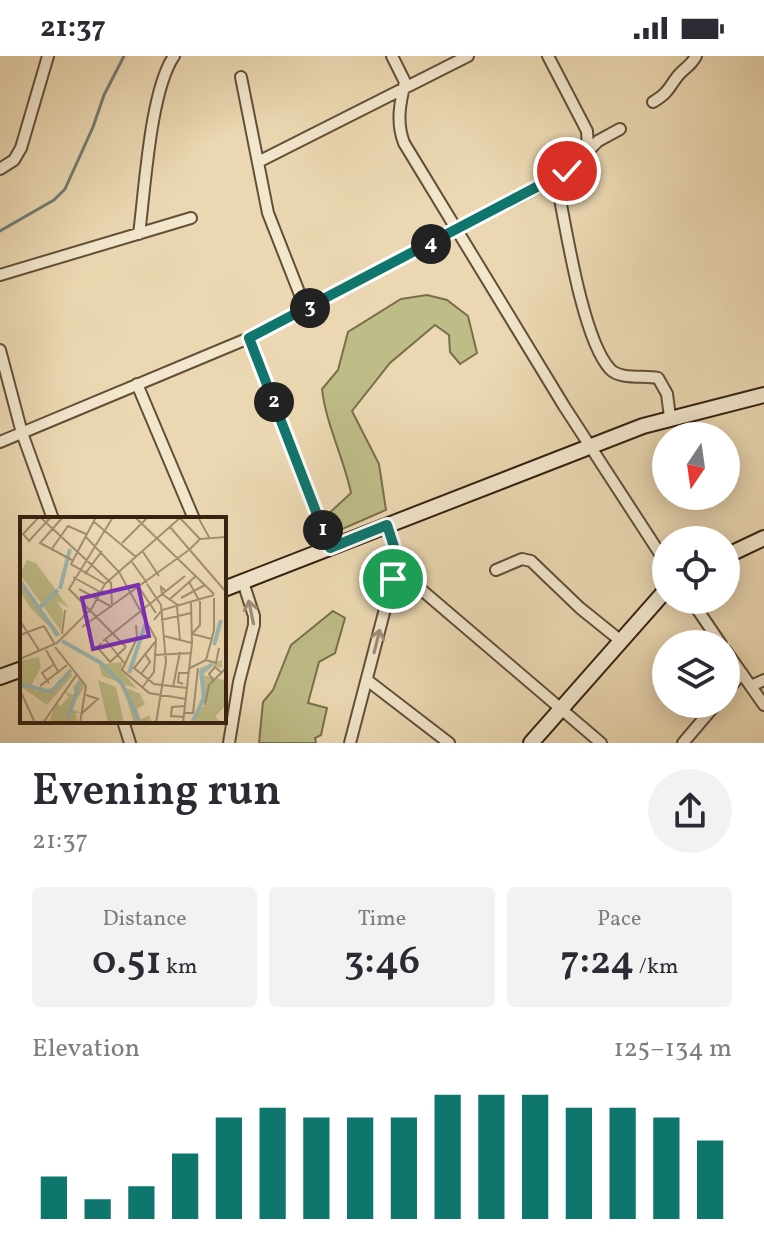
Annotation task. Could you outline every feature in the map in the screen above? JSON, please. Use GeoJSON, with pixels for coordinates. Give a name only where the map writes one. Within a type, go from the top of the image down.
{"type":"FeatureCollection","features":[{"type":"Feature","properties":{"kind":"street"},"geometry":{"type":"LineString","coordinates":[[0,169],[14,160],[21,148],[48,56]]}},
{"type":"Feature","properties":{"kind":"street"},"geometry":{"type":"LineString","coordinates":[[139,234],[158,97],[165,72],[174,56]]}},
{"type":"Feature","properties":{"kind":"street"},"geometry":{"type":"LineString","coordinates":[[392,56],[405,82],[399,99],[399,130],[404,143],[652,541]]}},
{"type":"Feature","properties":{"kind":"street"},"geometry":{"type":"LineString","coordinates":[[258,162],[468,56]]}},
{"type":"Feature","properties":{"kind":"street"},"geometry":{"type":"LineString","coordinates":[[548,56],[587,131],[588,150]]}},
{"type":"Feature","properties":{"kind":"street"},"geometry":{"type":"LineString","coordinates":[[653,102],[671,89],[696,56]]}},
{"type":"Feature","properties":{"kind":"street"},"geometry":{"type":"LineString","coordinates":[[241,77],[273,229],[306,310]]}},
{"type":"Feature","properties":{"kind":"street"},"geometry":{"type":"LineString","coordinates":[[0,442],[249,338],[306,310],[556,178],[575,165],[588,150],[620,129]]}},
{"type":"Feature","properties":{"kind":"street"},"geometry":{"type":"LineString","coordinates":[[556,178],[580,292],[603,357],[611,371],[658,378],[667,394],[670,417]]}},
{"type":"Feature","properties":{"kind":"street"},"geometry":{"type":"LineString","coordinates":[[0,275],[191,218]]}},
{"type":"Feature","properties":{"kind":"street"},"geometry":{"type":"LineString","coordinates":[[249,338],[330,548]]}},
{"type":"Feature","properties":{"kind":"street"},"geometry":{"type":"LineString","coordinates":[[0,350],[22,433],[52,517]]}},
{"type":"Feature","properties":{"kind":"street"},"geometry":{"type":"LineString","coordinates":[[137,384],[193,517]]}},
{"type":"Feature","properties":{"kind":"street"},"geometry":{"type":"LineString","coordinates":[[226,588],[670,417],[764,395]]}},
{"type":"Feature","properties":{"kind":"street"},"geometry":{"type":"LineString","coordinates":[[387,525],[398,559],[410,580],[601,743]]}},
{"type":"Feature","properties":{"kind":"street"},"geometry":{"type":"LineString","coordinates":[[740,549],[764,538]]}},
{"type":"Feature","properties":{"kind":"street"},"geometry":{"type":"LineString","coordinates":[[350,743],[398,559]]}},
{"type":"Feature","properties":{"kind":"street"},"geometry":{"type":"LineString","coordinates":[[496,570],[522,559],[531,561],[580,608],[621,641]]}},
{"type":"Feature","properties":{"kind":"street"},"geometry":{"type":"LineString","coordinates":[[229,743],[239,682],[254,625],[243,582]]}},
{"type":"Feature","properties":{"kind":"street"},"geometry":{"type":"LineString","coordinates":[[531,743],[652,606]]}},
{"type":"Feature","properties":{"kind":"street"},"geometry":{"type":"LineString","coordinates":[[0,677],[20,670]]}},
{"type":"Feature","properties":{"kind":"street"},"geometry":{"type":"LineString","coordinates":[[740,670],[764,705]]}},
{"type":"Feature","properties":{"kind":"street"},"geometry":{"type":"LineString","coordinates":[[367,680],[449,743]]}},
{"type":"Feature","properties":{"kind":"street"},"geometry":{"type":"LineString","coordinates":[[751,686],[764,680]]}},
{"type":"Feature","properties":{"kind":"street"},"geometry":{"type":"LineString","coordinates":[[683,743],[704,718]]}},
{"type":"Feature","properties":{"kind":"street"},"geometry":{"type":"LineString","coordinates":[[124,723],[130,743]]}},
{"type":"Feature","properties":{"kind":"shaded area"},"geometry":{"type":"Polygon","coordinates":[[[427,295],[447,300],[468,316],[477,353],[460,364],[450,352],[449,335],[435,325],[390,363],[352,411],[379,464],[386,510],[331,534],[324,518],[351,493],[327,416],[322,389],[338,370],[348,332],[401,299],[427,295]]]}},
{"type":"Feature","properties":{"kind":"shaded area"},"geometry":{"type":"Polygon","coordinates":[[[333,611],[345,618],[335,653],[319,662],[308,703],[327,708],[321,735],[315,738],[316,743],[259,743],[263,702],[273,690],[291,645],[333,611]]]}},
{"type":"Feature","properties":{"kind":"waterway"},"geometry":{"type":"LineString","coordinates":[[0,231],[54,200],[65,189],[104,95],[124,56]]}},
{"type":"Feature","properties":{"kind":"route"},"geometry":{"type":"LineString","coordinates":[[393,579],[398,559],[387,525],[330,548],[249,338],[567,171]]}}]}
